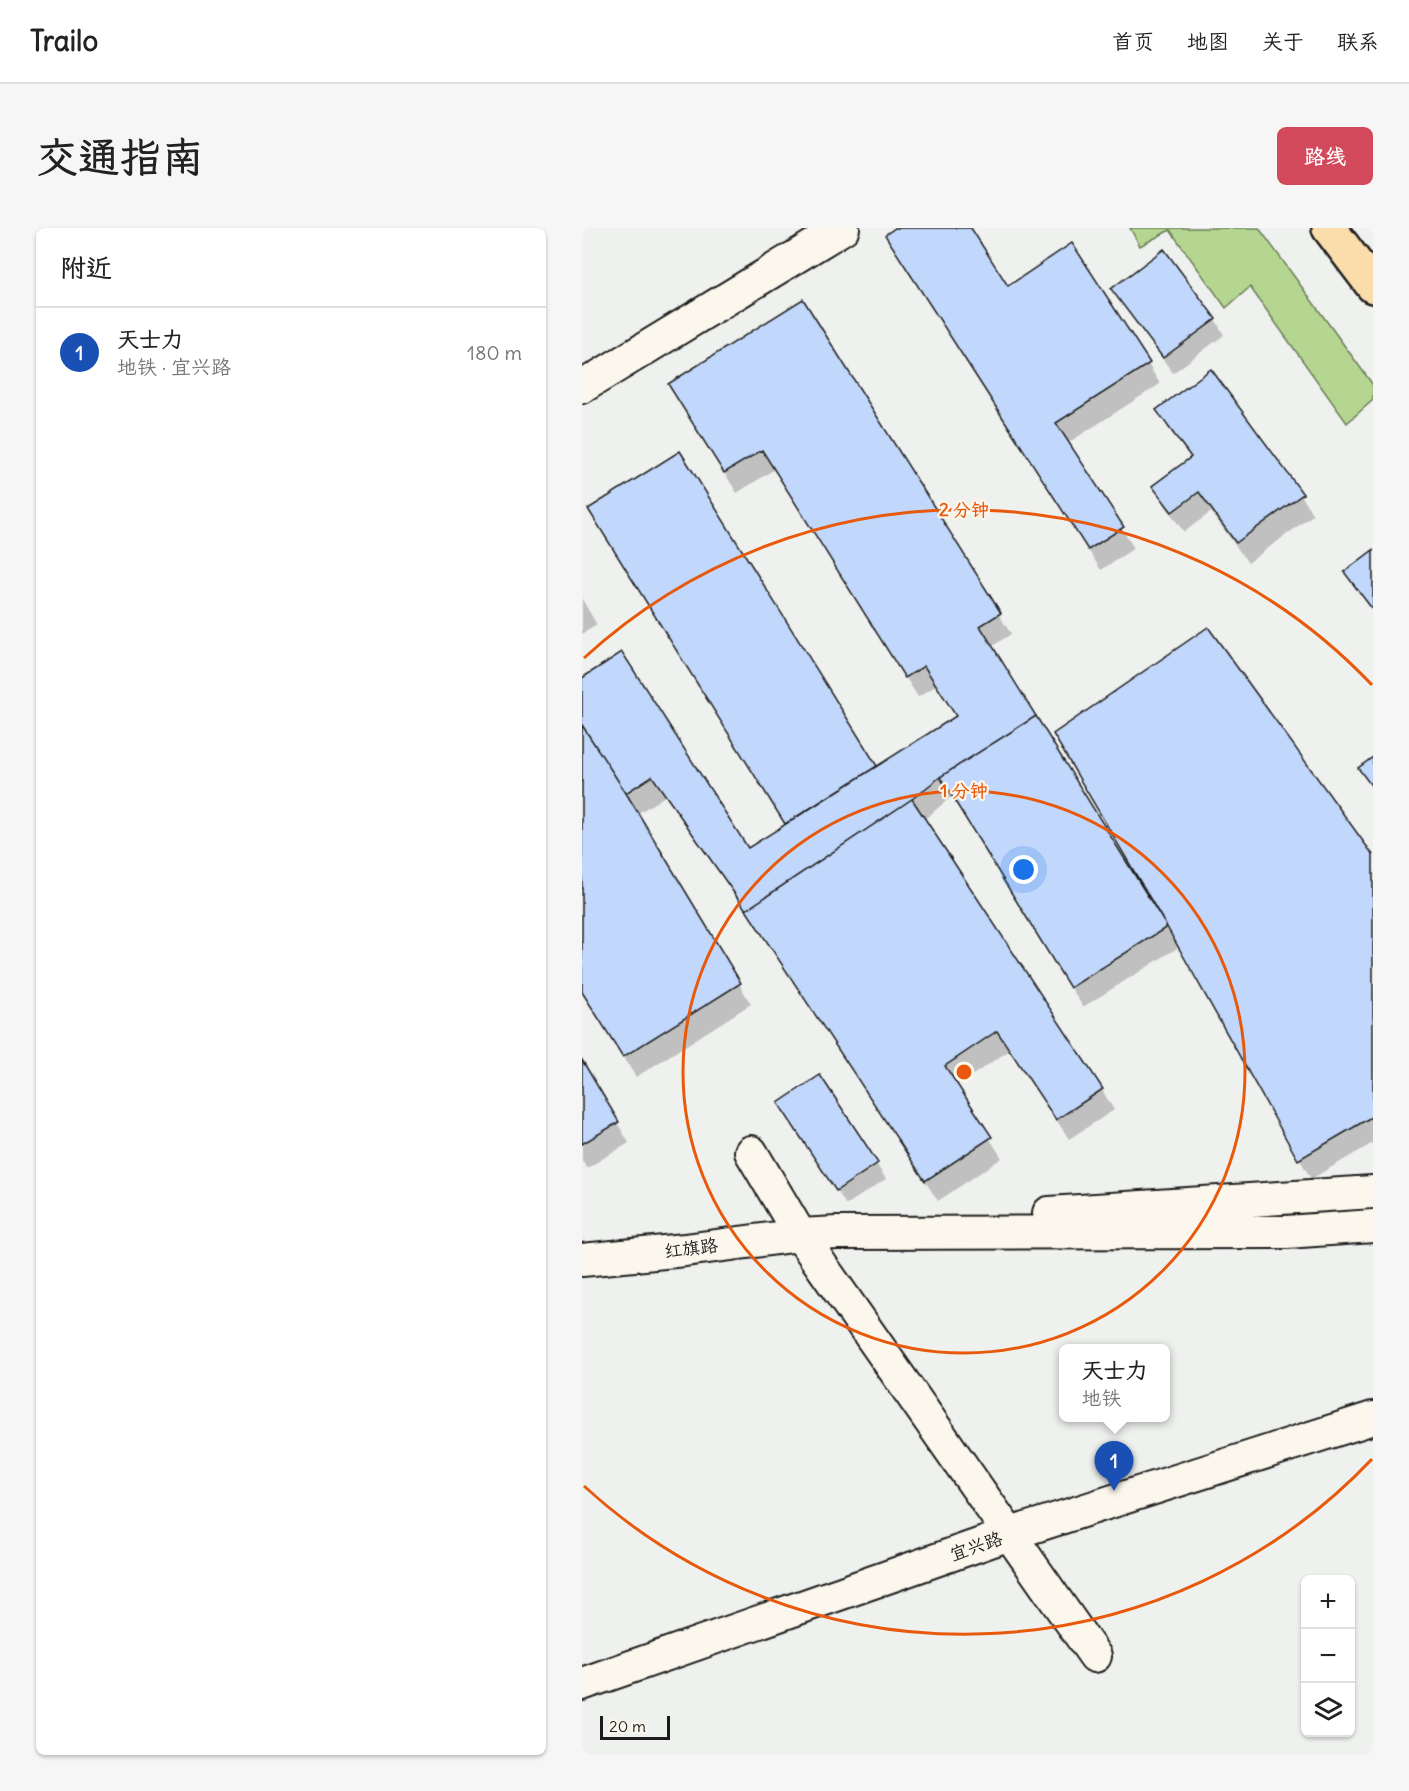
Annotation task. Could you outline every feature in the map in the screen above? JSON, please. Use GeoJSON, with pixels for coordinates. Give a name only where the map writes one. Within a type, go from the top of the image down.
{"type":"FeatureCollection","features":[{"type":"Feature","properties":{"kind":"main road"},"geometry":{"type":"LineString","coordinates":[[1329,228],[1373,286]]}},
{"type":"Feature","properties":{"kind":"street"},"geometry":{"type":"LineString","coordinates":[[582,387],[843,228]]}},
{"type":"Feature","properties":{"kind":"street"},"geometry":{"type":"LineString","coordinates":[[751,1152],[800,1235],[1095,1656]]}},
{"type":"Feature","properties":{"kind":"street"},"geometry":{"type":"LineString","coordinates":[[800,1235],[835,1227],[1373,1192]]}},
{"type":"Feature","properties":{"kind":"street"},"geometry":{"type":"LineString","coordinates":[[800,1235],[1286,1232],[1373,1226]]}},
{"type":"Feature","properties":{"kind":"street","name":"红旗路"},"geometry":{"type":"LineString","coordinates":[[582,1260],[685,1250],[800,1235]]}},
{"type":"Feature","properties":{"kind":"street","name":"宜兴路"},"geometry":{"type":"LineString","coordinates":[[582,1684],[1010,1534],[1373,1419]]}},
{"type":"Feature","properties":{"kind":"green space"},"geometry":{"type":"Polygon","coordinates":[[[1130,228],[1259,228],[1373,385],[1373,400],[1347,423],[1250,287],[1226,308],[1170,230],[1140,246],[1130,228]]]}},
{"type":"Feature","properties":{"kind":"building"},"geometry":{"type":"Polygon","coordinates":[[[895,228],[971,228],[1008,286],[1072,243],[1150,363],[1056,423],[1124,527],[1088,550],[885,235],[895,228]]]}},
{"type":"Feature","properties":{"kind":"building"},"geometry":{"type":"Polygon","coordinates":[[[1164,249],[1216,319],[1163,358],[1111,289],[1164,249]]]}},
{"type":"Feature","properties":{"kind":"building"},"geometry":{"type":"Polygon","coordinates":[[[803,299],[1001,613],[980,626],[1036,716],[940,777],[912,799],[746,910],[652,776],[626,793],[582,725],[582,678],[622,652],[748,848],[956,716],[924,666],[905,678],[762,450],[724,473],[668,384],[803,299]]]}},
{"type":"Feature","properties":{"kind":"building"},"geometry":{"type":"Polygon","coordinates":[[[1211,369],[1303,494],[1236,543],[1199,492],[1172,512],[1152,486],[1191,457],[1156,410],[1211,369]]]}},
{"type":"Feature","properties":{"kind":"building"},"geometry":{"type":"Polygon","coordinates":[[[680,451],[877,766],[785,824],[588,509],[680,451]]]}},
{"type":"Feature","properties":{"kind":"building"},"geometry":{"type":"Polygon","coordinates":[[[1373,550],[1373,610],[1344,572],[1373,550]]]}},
{"type":"Feature","properties":{"kind":"building"},"geometry":{"type":"Polygon","coordinates":[[[1208,627],[1373,855],[1373,1116],[1298,1160],[1167,927],[1053,734],[1208,627]]]}},
{"type":"Feature","properties":{"kind":"building"},"geometry":{"type":"Polygon","coordinates":[[[1036,716],[1167,927],[1070,988],[940,777],[1036,716]]]}},
{"type":"Feature","properties":{"kind":"building"},"geometry":{"type":"Polygon","coordinates":[[[582,725],[741,983],[623,1057],[582,992],[582,725]]]}},
{"type":"Feature","properties":{"kind":"building"},"geometry":{"type":"Polygon","coordinates":[[[1373,757],[1373,788],[1358,768],[1373,757]]]}},
{"type":"Feature","properties":{"kind":"building"},"geometry":{"type":"Polygon","coordinates":[[[912,799],[1103,1089],[1056,1120],[997,1031],[945,1066],[992,1137],[925,1181],[746,910],[912,799]]]}},
{"type":"Feature","properties":{"kind":"building"},"geometry":{"type":"Polygon","coordinates":[[[582,1060],[619,1122],[582,1144],[582,1060]]]}},
{"type":"Feature","properties":{"kind":"building"},"geometry":{"type":"Polygon","coordinates":[[[820,1075],[878,1163],[836,1191],[778,1103],[820,1075]]]}},
{"type":"Feature","properties":{"kind":"place","name":"天士力"},"geometry":{"type":"Point","coordinates":[1114,1491]}}]}
